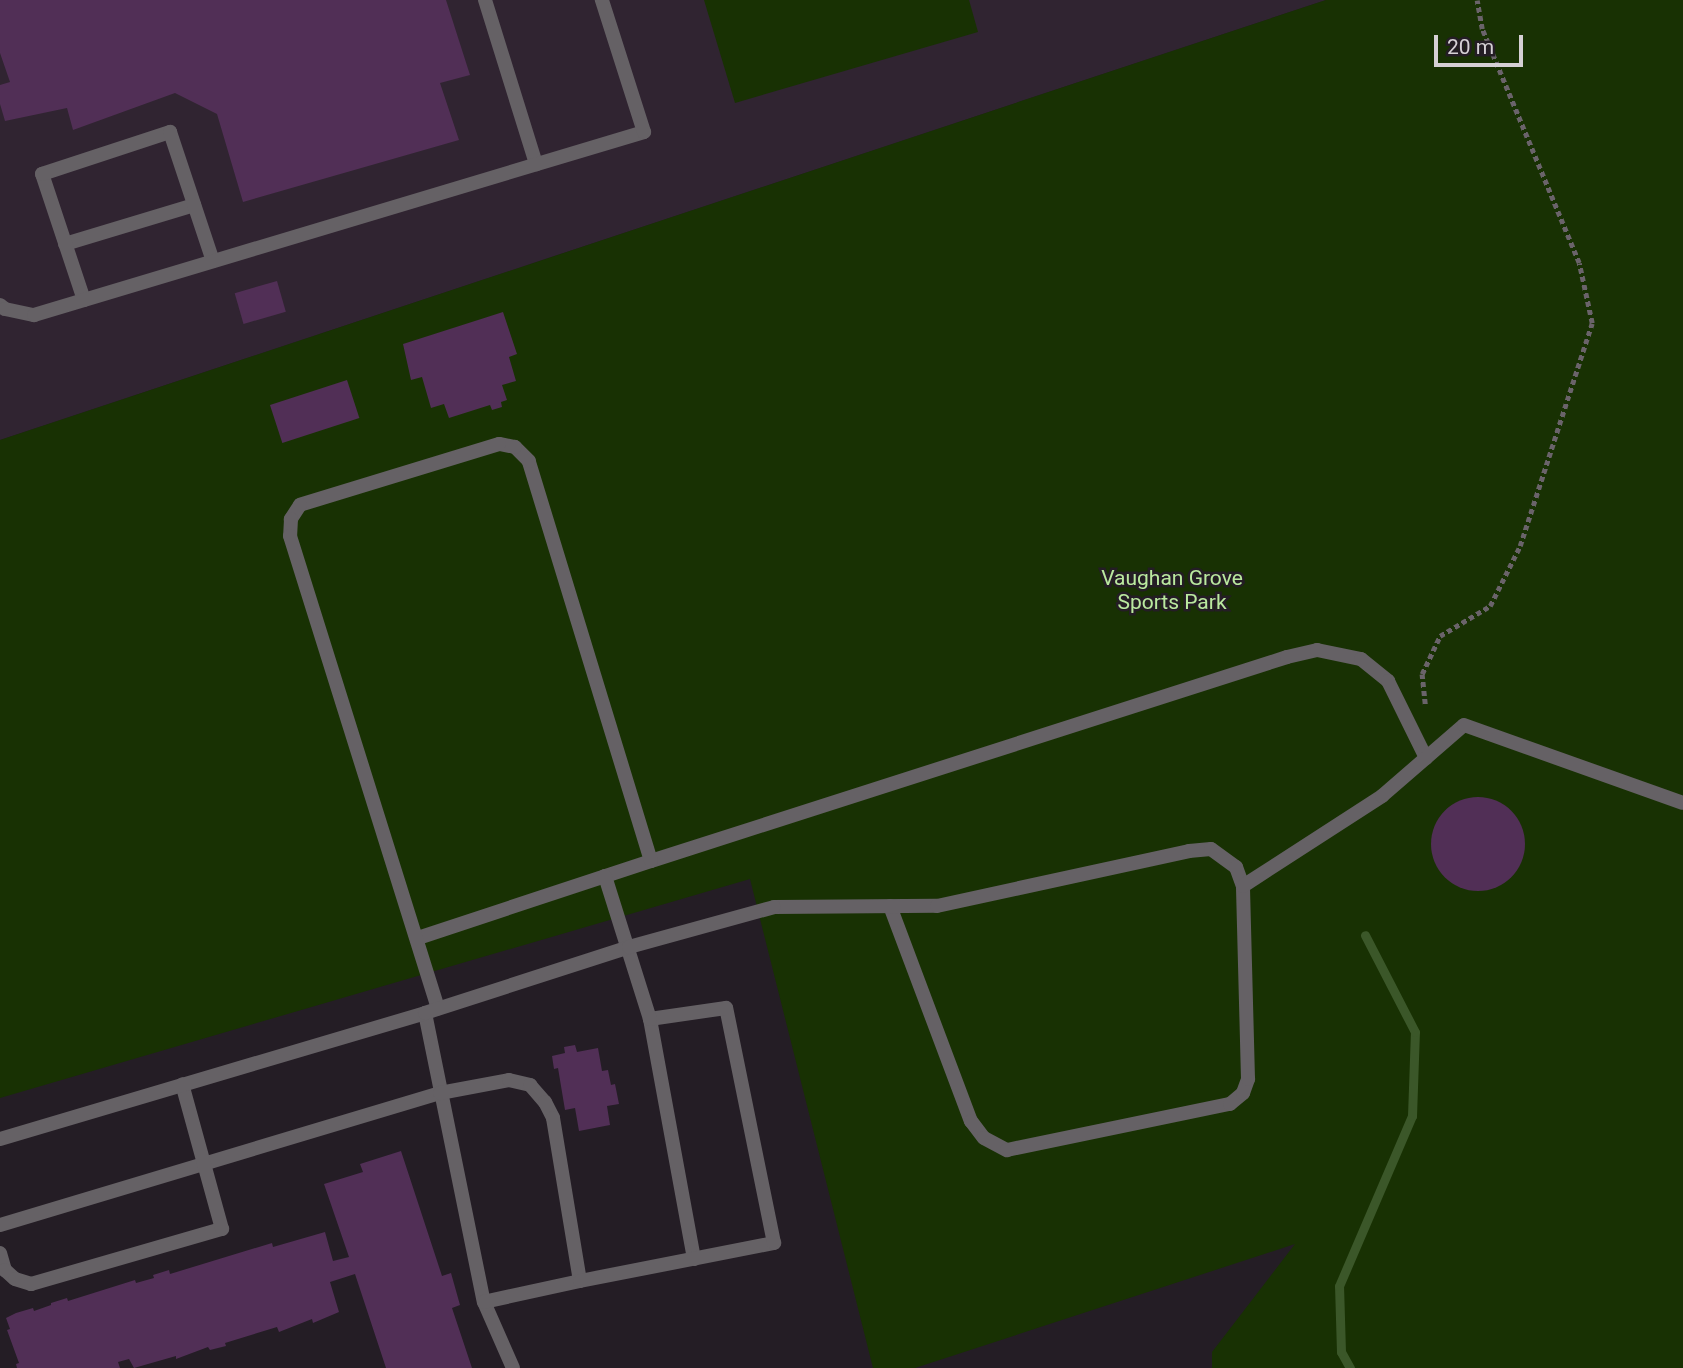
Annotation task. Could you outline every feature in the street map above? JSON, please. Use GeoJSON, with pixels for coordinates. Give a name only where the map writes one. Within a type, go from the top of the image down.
{"type":"FeatureCollection","features":[{"type":"Feature","properties":{"kind":"street"},"geometry":{"type":"LineString","coordinates":[[485,0],[536,164]]}},
{"type":"Feature","properties":{"kind":"street"},"geometry":{"type":"LineString","coordinates":[[0,304],[5,309],[34,315],[644,132],[602,0]]}},
{"type":"Feature","properties":{"kind":"street"},"geometry":{"type":"LineString","coordinates":[[84,300],[42,174],[170,132],[213,261]]}},
{"type":"Feature","properties":{"kind":"street"},"geometry":{"type":"LineString","coordinates":[[65,244],[194,205]]}},
{"type":"Feature","properties":{"kind":"street"},"geometry":{"type":"LineString","coordinates":[[513,1368],[484,1302],[440,1093],[432,1010],[418,938],[290,536],[291,519],[300,505],[499,444],[514,447],[529,461],[651,861]]}},
{"type":"Feature","properties":{"kind":"street"},"geometry":{"type":"LineString","coordinates":[[418,938],[1273,661],[1317,650],[1361,659],[1388,681],[1426,758]]}},
{"type":"Feature","properties":{"kind":"street"},"geometry":{"type":"LineString","coordinates":[[1243,886],[1382,796],[1464,725],[1683,803]]}},
{"type":"Feature","properties":{"kind":"street"},"geometry":{"type":"LineString","coordinates":[[0,1139],[432,1010],[629,947],[774,907],[890,906],[937,906],[1189,851],[1211,849],[1236,867],[1243,886],[1248,1079],[1243,1093],[1230,1104],[1007,1150],[984,1138],[971,1121],[890,906]]}},
{"type":"Feature","properties":{"kind":"street"},"geometry":{"type":"LineString","coordinates":[[606,876],[650,1018],[694,1259]]}},
{"type":"Feature","properties":{"kind":"street"},"geometry":{"type":"LineString","coordinates":[[484,1302],[774,1243],[726,1008],[650,1018]]}},
{"type":"Feature","properties":{"kind":"street"},"geometry":{"type":"LineString","coordinates":[[0,1225],[204,1166],[440,1093],[509,1080],[530,1085],[553,1118],[580,1281]]}},
{"type":"Feature","properties":{"kind":"street"},"geometry":{"type":"LineString","coordinates":[[0,1253],[5,1270],[15,1279],[31,1284],[222,1228],[182,1084]]}},
{"type":"Feature","properties":{"kind":"path"},"geometry":{"type":"LineString","coordinates":[[1426,714],[1422,674],[1440,636],[1490,606],[1520,546],[1592,323],[1579,263],[1482,29],[1477,0]]}},
{"type":"Feature","properties":{"kind":"shaded area"},"geometry":{"type":"Polygon","coordinates":[[[0,0],[1326,0],[0,440],[0,0]]]}},
{"type":"Feature","properties":{"kind":"green space"},"geometry":{"type":"Polygon","coordinates":[[[704,0],[969,0],[978,32],[735,103],[704,0]]]}},
{"type":"Feature","properties":{"kind":"green space","name":"Vaughan Grove Sports Park"},"geometry":{"type":"Polygon","coordinates":[[[1326,0],[1683,0],[1683,1368],[1212,1368],[1212,1352],[1295,1244],[915,1368],[873,1368],[750,879],[0,1098],[0,440],[1326,0]]]}},
{"type":"Feature","properties":{"kind":"building"},"geometry":{"type":"Polygon","coordinates":[[[0,0],[446,0],[470,75],[440,83],[459,140],[243,202],[217,114],[175,93],[73,130],[67,108],[5,121],[0,104],[0,85],[10,82],[0,53],[0,0]]]}},
{"type":"Feature","properties":{"kind":"building"},"geometry":{"type":"Polygon","coordinates":[[[277,281],[286,312],[244,324],[235,293],[277,281]]]}},
{"type":"Feature","properties":{"kind":"building"},"geometry":{"type":"Polygon","coordinates":[[[503,312],[517,354],[509,357],[516,381],[502,385],[507,400],[501,402],[502,407],[492,410],[490,405],[449,418],[444,404],[431,408],[422,377],[411,380],[403,344],[503,312]]]}},
{"type":"Feature","properties":{"kind":"building"},"geometry":{"type":"Polygon","coordinates":[[[347,380],[359,418],[282,443],[270,405],[347,380]]]}},
{"type":"Feature","properties":{"kind":"building"},"geometry":{"type":"Polygon","coordinates":[[[1478,797],[1496,800],[1511,811],[1522,826],[1525,844],[1522,862],[1511,877],[1496,888],[1478,891],[1460,888],[1445,877],[1434,862],[1431,844],[1434,826],[1445,811],[1460,800],[1478,797]]]}},
{"type":"Feature","properties":{"kind":"building"},"geometry":{"type":"Polygon","coordinates":[[[575,1045],[577,1052],[598,1048],[602,1071],[608,1070],[611,1085],[615,1084],[619,1104],[607,1106],[610,1125],[579,1131],[575,1108],[565,1110],[558,1068],[554,1069],[552,1056],[565,1053],[564,1047],[575,1045]]]}},
{"type":"Feature","properties":{"kind":"building"},"geometry":{"type":"Polygon","coordinates":[[[401,1151],[442,1276],[451,1273],[460,1305],[452,1308],[472,1368],[386,1368],[355,1274],[330,1282],[339,1312],[313,1323],[312,1319],[279,1332],[277,1327],[225,1343],[226,1346],[210,1350],[208,1347],[176,1359],[176,1356],[134,1368],[129,1359],[118,1362],[120,1368],[17,1368],[16,1364],[19,1363],[7,1330],[10,1329],[6,1318],[16,1313],[33,1308],[34,1311],[67,1298],[68,1301],[135,1280],[136,1283],[154,1278],[153,1275],[169,1270],[170,1274],[272,1243],[273,1247],[325,1232],[333,1261],[349,1257],[324,1184],[363,1172],[360,1164],[401,1151]]]}},
{"type":"Feature","properties":{"kind":"waterway"},"geometry":{"type":"LineString","coordinates":[[1350,1368],[1341,1352],[1339,1286],[1412,1116],[1415,1032],[1365,935]]}}]}
